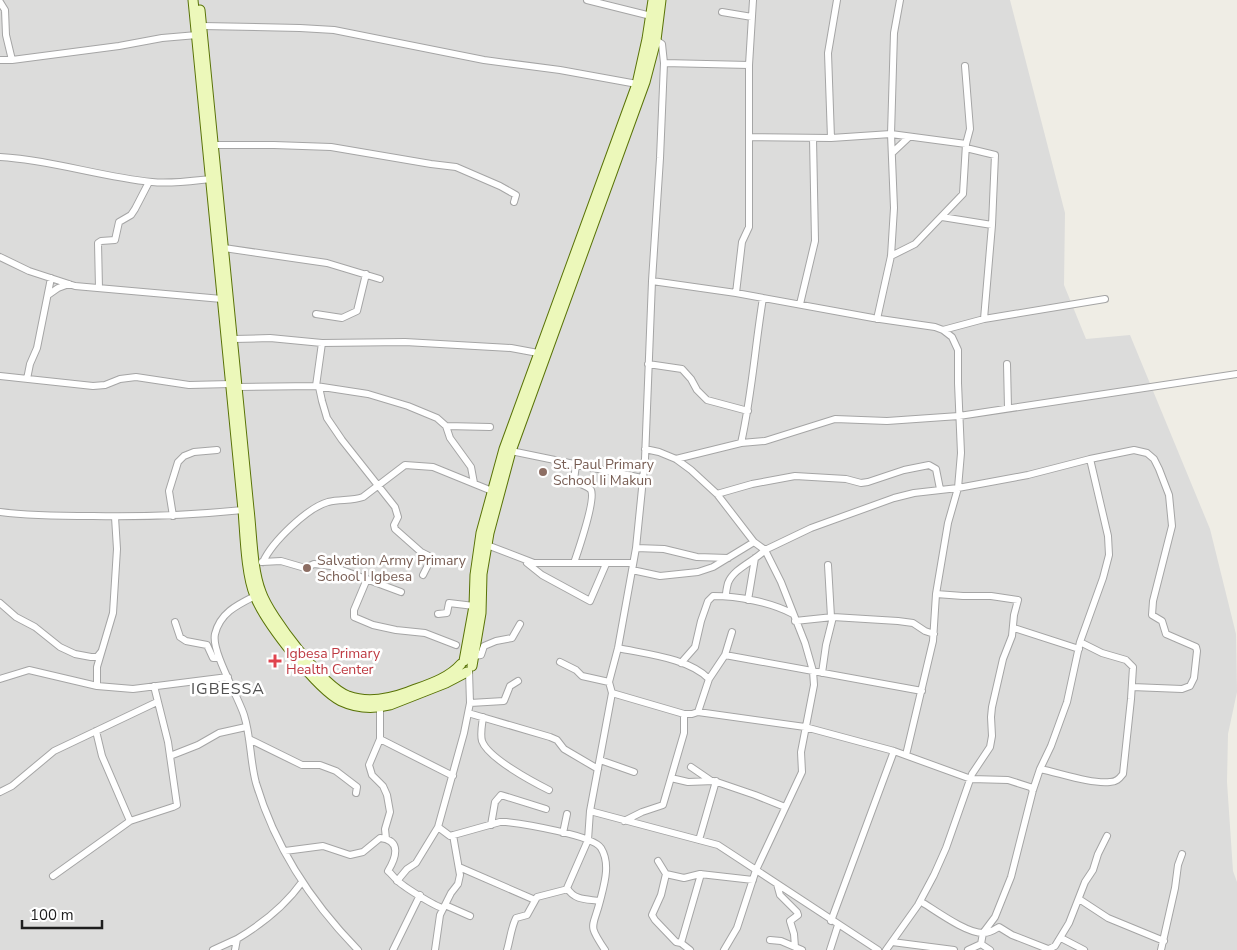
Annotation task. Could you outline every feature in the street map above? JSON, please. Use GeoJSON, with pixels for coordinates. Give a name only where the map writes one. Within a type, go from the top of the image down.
{"type":"FeatureCollection","features":[{"type":"Feature","properties":{"kind":"street"},"geometry":{"type":"LineString","coordinates":[[193,0],[222,299],[259,563],[261,594],[271,612],[317,672],[342,693],[363,699],[379,700],[392,697],[467,667]]}},
{"type":"Feature","properties":{"kind":"street"},"geometry":{"type":"LineString","coordinates":[[198,0],[234,339],[234,386],[243,510],[250,577],[254,596],[283,641],[326,690],[342,701],[354,705],[380,707],[446,684],[467,667],[474,656],[481,613],[482,574],[500,489],[511,451],[645,82],[656,40],[661,0]]}},
{"type":"Feature","properties":{"kind":"street"},"geometry":{"type":"LineString","coordinates":[[587,0],[651,16]]}},
{"type":"Feature","properties":{"kind":"street"},"geometry":{"type":"LineString","coordinates":[[397,881],[407,870],[416,864],[438,827],[453,776],[470,703],[467,667],[474,606],[476,562],[481,533],[511,429],[637,84],[653,0]]}},
{"type":"Feature","properties":{"kind":"street"},"geometry":{"type":"LineString","coordinates":[[736,293],[742,242],[749,227],[749,65],[753,0]]}},
{"type":"Feature","properties":{"kind":"street"},"geometry":{"type":"LineString","coordinates":[[832,138],[828,54],[837,0]]}},
{"type":"Feature","properties":{"kind":"street"},"geometry":{"type":"LineString","coordinates":[[877,319],[890,256],[894,208],[891,134],[894,33],[900,0]]}},
{"type":"Feature","properties":{"kind":"street"},"geometry":{"type":"LineString","coordinates":[[0,2],[5,10],[6,35],[12,60]]}},
{"type":"Feature","properties":{"kind":"street"},"geometry":{"type":"LineString","coordinates":[[722,12],[752,17]]}},
{"type":"Feature","properties":{"kind":"street"},"geometry":{"type":"LineString","coordinates":[[202,26],[334,30],[484,60],[560,70],[637,84]]}},
{"type":"Feature","properties":{"kind":"street"},"geometry":{"type":"LineString","coordinates":[[0,60],[12,60],[119,46],[162,38],[197,35]]}},
{"type":"Feature","properties":{"kind":"street"},"geometry":{"type":"LineString","coordinates":[[507,950],[512,926],[516,918],[527,915],[535,900],[549,893],[568,889],[588,840],[590,811],[612,693],[609,682],[618,648],[636,548],[645,449],[664,63],[662,44],[656,40]]}},
{"type":"Feature","properties":{"kind":"street"},"geometry":{"type":"LineString","coordinates":[[664,63],[749,65]]}},
{"type":"Feature","properties":{"kind":"street"},"geometry":{"type":"LineString","coordinates":[[890,256],[915,244],[963,194],[966,146],[970,129],[965,66]]}},
{"type":"Feature","properties":{"kind":"street"},"geometry":{"type":"LineString","coordinates":[[750,137],[832,138],[891,134],[966,146],[995,155],[992,225],[984,319]]}},
{"type":"Feature","properties":{"kind":"street"},"geometry":{"type":"LineString","coordinates":[[892,154],[909,137]]}},
{"type":"Feature","properties":{"kind":"street"},"geometry":{"type":"LineString","coordinates":[[800,304],[816,241],[813,138]]}},
{"type":"Feature","properties":{"kind":"street"},"geometry":{"type":"LineString","coordinates":[[214,145],[274,144],[331,147],[456,167],[516,195],[514,202]]}},
{"type":"Feature","properties":{"kind":"street"},"geometry":{"type":"LineString","coordinates":[[0,157],[43,161],[150,182],[175,183],[210,179]]}},
{"type":"Feature","properties":{"kind":"street"},"geometry":{"type":"LineString","coordinates":[[99,288],[98,243],[115,240],[119,222],[131,215],[150,182]]}},
{"type":"Feature","properties":{"kind":"street"},"geometry":{"type":"LineString","coordinates":[[942,217],[992,225]]}},
{"type":"Feature","properties":{"kind":"street"},"geometry":{"type":"LineString","coordinates":[[224,248],[326,263],[380,279]]}},
{"type":"Feature","properties":{"kind":"street"},"geometry":{"type":"LineString","coordinates":[[0,256],[29,271],[70,284],[222,299]]}},
{"type":"Feature","properties":{"kind":"street"},"geometry":{"type":"LineString","coordinates":[[316,314],[342,318],[357,311],[366,274]]}},
{"type":"Feature","properties":{"kind":"street"},"geometry":{"type":"LineString","coordinates":[[27,379],[30,364],[37,348],[51,278]]}},
{"type":"Feature","properties":{"kind":"street"},"geometry":{"type":"LineString","coordinates":[[652,281],[736,293],[877,319],[921,325],[943,330],[952,336],[958,350],[961,453],[958,488],[948,523],[936,594],[934,634],[906,755]]}},
{"type":"Feature","properties":{"kind":"street"},"geometry":{"type":"LineString","coordinates":[[48,295],[58,288],[70,284]]}},
{"type":"Feature","properties":{"kind":"street"},"geometry":{"type":"LineString","coordinates":[[741,443],[748,411],[756,338],[763,298]]}},
{"type":"Feature","properties":{"kind":"street"},"geometry":{"type":"LineString","coordinates":[[943,330],[984,319],[1104,299]]}},
{"type":"Feature","properties":{"kind":"street"},"geometry":{"type":"LineString","coordinates":[[234,339],[270,338],[322,343],[406,342],[510,348],[538,353]]}},
{"type":"Feature","properties":{"kind":"street"},"geometry":{"type":"LineString","coordinates":[[322,343],[318,387],[327,418],[396,510],[398,519],[394,528],[429,556],[423,575]]}},
{"type":"Feature","properties":{"kind":"street"},"geometry":{"type":"LineString","coordinates":[[648,364],[682,369],[691,379],[697,390],[707,400],[748,411]]}},
{"type":"Feature","properties":{"kind":"street"},"geometry":{"type":"LineString","coordinates":[[1006,364],[1008,408]]}},
{"type":"Feature","properties":{"kind":"street"},"geometry":{"type":"LineString","coordinates":[[676,459],[741,443],[765,441],[835,419],[887,421],[959,416],[1237,374]]}},
{"type":"Feature","properties":{"kind":"street"},"geometry":{"type":"LineString","coordinates":[[0,376],[93,386],[136,377],[189,385],[318,387],[368,394],[393,400],[437,418],[446,426],[450,438],[471,467],[474,483]]}},
{"type":"Feature","properties":{"kind":"street"},"geometry":{"type":"LineString","coordinates":[[446,426],[490,427]]}},
{"type":"Feature","properties":{"kind":"street"},"geometry":{"type":"LineString","coordinates":[[645,449],[676,459],[691,470],[717,494],[754,542],[765,550],[781,582],[805,643],[813,671],[814,685],[801,752],[802,772],[756,870],[737,928],[724,950]]}},
{"type":"Feature","properties":{"kind":"street"},"geometry":{"type":"LineString","coordinates":[[173,516],[169,491],[178,462],[184,456],[194,452],[217,450]]}},
{"type":"Feature","properties":{"kind":"street"},"geometry":{"type":"LineString","coordinates":[[726,595],[728,582],[744,565],[765,550],[811,528],[894,498],[914,492],[958,488],[1028,475],[1134,450],[1147,453],[1154,459],[1169,495],[1172,526],[1152,615],[1162,621],[1166,634],[1196,647],[1194,678],[1190,686],[1182,689],[1132,687]]}},
{"type":"Feature","properties":{"kind":"street"},"geometry":{"type":"LineString","coordinates":[[511,451],[642,478]]}},
{"type":"Feature","properties":{"kind":"street"},"geometry":{"type":"LineString","coordinates":[[981,944],[983,934],[995,916],[1012,876],[1033,790],[1067,702],[1080,646],[1109,555],[1108,536],[1090,459]]}},
{"type":"Feature","properties":{"kind":"street"},"geometry":{"type":"LineString","coordinates":[[574,563],[587,522],[592,493],[589,488],[574,481],[576,464]]}},
{"type":"Feature","properties":{"kind":"street"},"geometry":{"type":"LineString","coordinates":[[259,563],[308,511],[329,502],[363,497],[405,465],[430,466],[492,491]]}},
{"type":"Feature","properties":{"kind":"street"},"geometry":{"type":"LineString","coordinates":[[717,494],[752,484],[795,476],[846,479],[860,483],[868,482],[904,470],[929,465],[936,469],[940,489]]}},
{"type":"Feature","properties":{"kind":"street"},"geometry":{"type":"LineString","coordinates":[[0,512],[51,516],[115,517],[173,516],[243,510]]}},
{"type":"Feature","properties":{"kind":"street"},"geometry":{"type":"LineString","coordinates":[[97,686],[97,667],[113,613],[117,548],[115,517]]}},
{"type":"Feature","properties":{"kind":"street"},"geometry":{"type":"LineString","coordinates":[[528,562],[632,566],[660,576],[698,572],[713,567],[754,542]]}},
{"type":"Feature","properties":{"kind":"street"},"geometry":{"type":"LineString","coordinates":[[487,545],[528,562],[542,575],[590,601],[606,564]]}},
{"type":"Feature","properties":{"kind":"street"},"geometry":{"type":"LineString","coordinates":[[636,548],[664,549],[698,557],[730,558]]}},
{"type":"Feature","properties":{"kind":"street"},"geometry":{"type":"LineString","coordinates":[[748,600],[755,558]]}},
{"type":"Feature","properties":{"kind":"street"},"geometry":{"type":"LineString","coordinates":[[259,563],[281,561],[305,568],[314,564],[327,565],[401,592]]}},
{"type":"Feature","properties":{"kind":"street"},"geometry":{"type":"LineString","coordinates":[[822,673],[832,617],[828,565]]}},
{"type":"Feature","properties":{"kind":"street"},"geometry":{"type":"LineString","coordinates":[[367,579],[354,610],[354,617],[373,625],[425,633],[456,645]]}},
{"type":"Feature","properties":{"kind":"street"},"geometry":{"type":"LineString","coordinates":[[886,950],[920,901],[943,856],[972,774],[988,753],[992,741],[992,707],[1003,659],[1014,628],[1018,600],[990,596],[936,594]]}},
{"type":"Feature","properties":{"kind":"street"},"geometry":{"type":"LineString","coordinates":[[681,663],[695,647],[708,601],[713,596],[726,595],[774,605],[794,617],[832,617],[906,622],[916,624],[925,631],[934,634]]}},
{"type":"Feature","properties":{"kind":"street"},"geometry":{"type":"LineString","coordinates":[[254,596],[234,606],[224,614],[214,637],[219,658],[244,716],[256,781],[265,809],[302,882],[334,924],[358,950]]}},
{"type":"Feature","properties":{"kind":"street"},"geometry":{"type":"LineString","coordinates":[[0,603],[16,617],[35,627],[60,647],[75,654],[90,657],[97,657],[102,651]]}},
{"type":"Feature","properties":{"kind":"street"},"geometry":{"type":"LineString","coordinates":[[438,614],[446,613],[449,603],[474,606]]}},
{"type":"Feature","properties":{"kind":"street"},"geometry":{"type":"LineString","coordinates":[[175,622],[178,634],[182,640],[207,645],[213,658],[219,658]]}},
{"type":"Feature","properties":{"kind":"street"},"geometry":{"type":"LineString","coordinates":[[474,656],[481,656],[484,646],[496,641],[512,638],[520,624]]}},
{"type":"Feature","properties":{"kind":"street"},"geometry":{"type":"LineString","coordinates":[[1014,628],[1102,653],[1131,663],[1133,667],[1126,758],[1123,774],[1118,780],[1110,782],[1083,779],[1040,769]]}},
{"type":"Feature","properties":{"kind":"street"},"geometry":{"type":"LineString","coordinates":[[698,712],[709,679],[724,655],[732,632]]}},
{"type":"Feature","properties":{"kind":"street"},"geometry":{"type":"LineString","coordinates":[[618,648],[681,663],[700,672],[709,679]]}},
{"type":"Feature","properties":{"kind":"street"},"geometry":{"type":"LineString","coordinates":[[724,655],[922,691]]}},
{"type":"Feature","properties":{"kind":"street"},"geometry":{"type":"LineString","coordinates":[[560,662],[576,670],[582,676],[609,682]]}},
{"type":"Feature","properties":{"kind":"street"},"geometry":{"type":"LineString","coordinates":[[0,679],[29,670],[97,686],[134,688],[228,677]]}},
{"type":"Feature","properties":{"kind":"street"},"geometry":{"type":"LineString","coordinates":[[470,703],[504,701],[510,686],[518,681]]}},
{"type":"Feature","properties":{"kind":"street"},"geometry":{"type":"LineString","coordinates":[[53,876],[130,821],[177,805],[168,742],[154,686]]}},
{"type":"Feature","properties":{"kind":"street"},"geometry":{"type":"LineString","coordinates":[[612,693],[684,714],[698,712],[805,727],[894,751],[971,779],[1008,780],[1030,787],[1033,790]]}},
{"type":"Feature","properties":{"kind":"street"},"geometry":{"type":"LineString","coordinates":[[0,792],[12,786],[54,751],[157,702]]}},
{"type":"Feature","properties":{"kind":"street"},"geometry":{"type":"LineString","coordinates":[[380,707],[380,739],[369,764],[372,775],[383,786],[387,795],[390,812],[385,829],[386,839]]}},
{"type":"Feature","properties":{"kind":"street"},"geometry":{"type":"LineString","coordinates":[[468,712],[554,738],[564,749],[598,769]]}},
{"type":"Feature","properties":{"kind":"street"},"geometry":{"type":"LineString","coordinates":[[624,821],[663,805],[684,733],[684,714]]}},
{"type":"Feature","properties":{"kind":"street"},"geometry":{"type":"LineString","coordinates":[[482,717],[482,736],[486,748],[514,771],[549,790]]}},
{"type":"Feature","properties":{"kind":"street"},"geometry":{"type":"LineString","coordinates":[[170,756],[198,745],[220,733],[246,727]]}},
{"type":"Feature","properties":{"kind":"street"},"geometry":{"type":"LineString","coordinates":[[96,731],[102,756],[130,821]]}},
{"type":"Feature","properties":{"kind":"street"},"geometry":{"type":"LineString","coordinates":[[249,739],[302,766],[320,765],[336,771],[357,787],[356,793]]}},
{"type":"Feature","properties":{"kind":"street"},"geometry":{"type":"LineString","coordinates":[[380,739],[453,776]]}},
{"type":"Feature","properties":{"kind":"street"},"geometry":{"type":"LineString","coordinates":[[831,921],[894,751]]}},
{"type":"Feature","properties":{"kind":"street"},"geometry":{"type":"LineString","coordinates":[[600,760],[634,772]]}},
{"type":"Feature","properties":{"kind":"street"},"geometry":{"type":"LineString","coordinates":[[691,767],[713,781],[755,795],[785,808]]}},
{"type":"Feature","properties":{"kind":"street"},"geometry":{"type":"LineString","coordinates":[[671,778],[688,782],[713,781]]}},
{"type":"Feature","properties":{"kind":"street"},"geometry":{"type":"LineString","coordinates":[[699,840],[713,781]]}},
{"type":"Feature","properties":{"kind":"street"},"geometry":{"type":"LineString","coordinates":[[491,825],[495,802],[501,795],[546,809]]}},
{"type":"Feature","properties":{"kind":"street"},"geometry":{"type":"LineString","coordinates":[[590,811],[724,848],[831,921],[878,950]]}},
{"type":"Feature","properties":{"kind":"street"},"geometry":{"type":"LineString","coordinates":[[563,833],[566,814]]}},
{"type":"Feature","properties":{"kind":"street"},"geometry":{"type":"LineString","coordinates":[[438,827],[446,834],[454,835],[500,822],[563,833],[599,845],[606,863],[600,901],[592,922],[592,929],[605,950]]}},
{"type":"Feature","properties":{"kind":"street"},"geometry":{"type":"LineString","coordinates":[[435,950],[440,915],[458,884],[460,876],[454,835]]}},
{"type":"Feature","properties":{"kind":"street"},"geometry":{"type":"LineString","coordinates":[[920,901],[957,924],[983,934],[999,927],[1012,935],[1048,950],[1055,946],[1069,923],[1085,882],[1093,870],[1107,836]]}},
{"type":"Feature","properties":{"kind":"street"},"geometry":{"type":"LineString","coordinates":[[285,851],[323,846],[350,855],[363,852],[380,838],[386,839],[394,843],[395,846],[395,856],[388,871],[397,881],[432,904],[444,906],[470,916]]}},
{"type":"Feature","properties":{"kind":"street"},"geometry":{"type":"LineString","coordinates":[[1161,950],[1175,888],[1178,864],[1182,854]]}},
{"type":"Feature","properties":{"kind":"street"},"geometry":{"type":"LineString","coordinates":[[658,861],[666,874],[684,878],[701,874],[753,880]]}},
{"type":"Feature","properties":{"kind":"street"},"geometry":{"type":"LineString","coordinates":[[459,867],[535,900]]}},
{"type":"Feature","properties":{"kind":"street"},"geometry":{"type":"LineString","coordinates":[[666,874],[652,915],[676,942],[681,943],[690,950]]}},
{"type":"Feature","properties":{"kind":"street"},"geometry":{"type":"LineString","coordinates":[[681,943],[701,874]]}},
{"type":"Feature","properties":{"kind":"street"},"geometry":{"type":"LineString","coordinates":[[213,950],[254,929],[278,910],[302,882]]}},
{"type":"Feature","properties":{"kind":"street"},"geometry":{"type":"LineString","coordinates":[[778,884],[780,895],[798,915],[790,921],[795,947]]}},
{"type":"Feature","properties":{"kind":"street"},"geometry":{"type":"LineString","coordinates":[[568,889],[572,894],[581,899],[600,901]]}},
{"type":"Feature","properties":{"kind":"street"},"geometry":{"type":"LineString","coordinates":[[392,950],[420,895]]}},
{"type":"Feature","properties":{"kind":"street"},"geometry":{"type":"LineString","coordinates":[[1079,899],[1108,918],[1164,941]]}},
{"type":"Feature","properties":{"kind":"street"},"geometry":{"type":"LineString","coordinates":[[830,950],[838,925]]}},
{"type":"Feature","properties":{"kind":"street"},"geometry":{"type":"LineString","coordinates":[[1061,938],[1084,950]]}},
{"type":"Feature","properties":{"kind":"street"},"geometry":{"type":"LineString","coordinates":[[235,950],[237,939]]}},
{"type":"Feature","properties":{"kind":"street"},"geometry":{"type":"LineString","coordinates":[[770,940],[777,940],[802,950]]}},
{"type":"Feature","properties":{"kind":"street"},"geometry":{"type":"LineString","coordinates":[[892,942],[954,950]]}},
{"type":"Feature","properties":{"kind":"street"},"geometry":{"type":"LineString","coordinates":[[968,950],[981,944]]}},
{"type":"Feature","properties":{"kind":"street"},"geometry":{"type":"LineString","coordinates":[[981,944],[990,950]]}},
{"type":"Feature","properties":{"kind":"shaded area"},"geometry":{"type":"Polygon","coordinates":[[[0,0],[1010,0],[1065,213],[1064,285],[1086,339],[1130,335],[1210,529],[1236,634],[1237,692],[1228,734],[1227,782],[1233,871],[1237,882],[1237,950],[0,950],[0,0]]]}},
{"type":"Feature","properties":{"kind":"place","name":"St. Paul Primary School Ii Makun"},"geometry":{"type":"Point","coordinates":[543,472]}},
{"type":"Feature","properties":{"kind":"place","name":"Salvation Army Primary School I Igbesa"},"geometry":{"type":"Point","coordinates":[307,568]}},
{"type":"Feature","properties":{"kind":"place","name":"Igbesa Primary Health Center"},"geometry":{"type":"Point","coordinates":[275,661]}},
{"type":"Feature","properties":{"kind":"district","name":"IGBESSA"},"geometry":{"type":"Point","coordinates":[228,689]}}]}
